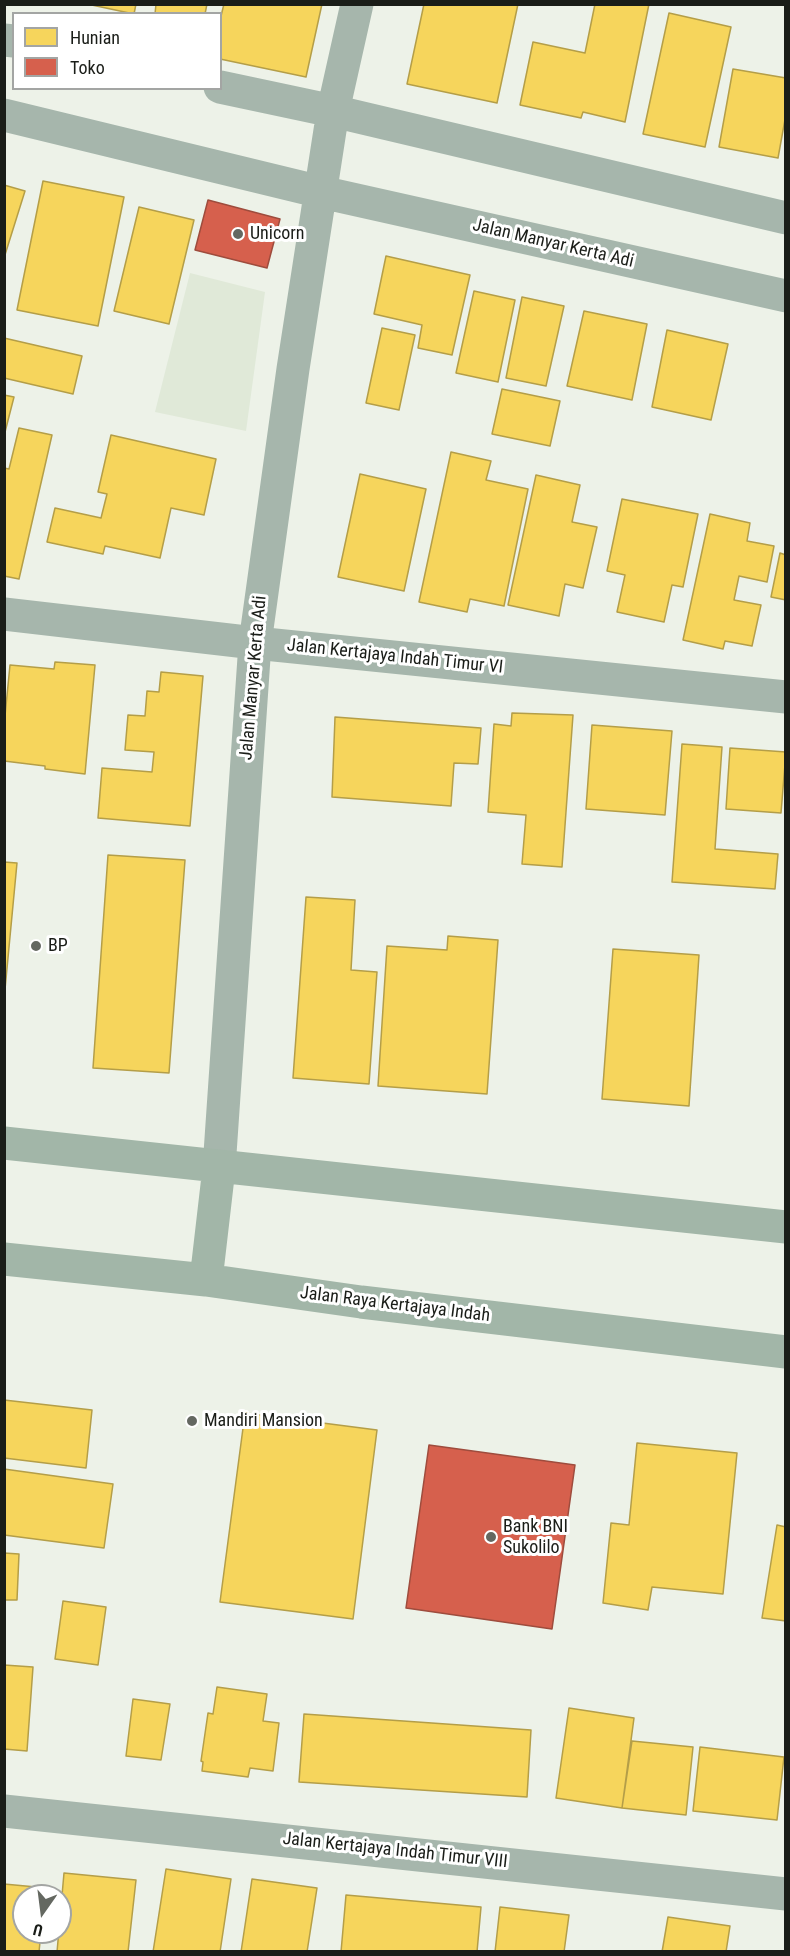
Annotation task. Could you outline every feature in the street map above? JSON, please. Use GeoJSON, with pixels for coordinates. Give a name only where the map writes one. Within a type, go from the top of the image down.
{"type":"FeatureCollection","features":[{"type":"Feature","properties":{"kind":"main road"},"geometry":{"type":"LineString","coordinates":[[4,1143],[219,1168],[786,1227]]}},
{"type":"Feature","properties":{"kind":"main road"},"geometry":{"type":"LineString","coordinates":[[206,1280],[219,1168]]}},
{"type":"Feature","properties":{"kind":"main road","name":"Jalan Raya Kertajaya Indah"},"geometry":{"type":"LineString","coordinates":[[4,1259],[206,1280],[361,1302],[786,1352]]}},
{"type":"Feature","properties":{"kind":"street","name":"Jalan Manyar Kerta Adi"},"geometry":{"type":"LineString","coordinates":[[219,1168],[255,643],[293,369],[331,122],[357,4]]}},
{"type":"Feature","properties":{"kind":"street"},"geometry":{"type":"LineString","coordinates":[[222,88],[331,122],[786,218]]}},
{"type":"Feature","properties":{"kind":"street","name":"Jalan Manyar Kerta Adi"},"geometry":{"type":"LineString","coordinates":[[4,115],[323,182],[786,296]]}},
{"type":"Feature","properties":{"kind":"street","name":"Jalan Kertajaya Indah Timur VI"},"geometry":{"type":"LineString","coordinates":[[4,614],[255,643],[786,697]]}},
{"type":"Feature","properties":{"kind":"street","name":"Jalan Kertajaya Indah Timur VIII"},"geometry":{"type":"LineString","coordinates":[[4,1811],[786,1894]]}},
{"type":"Feature","properties":{"kind":"shaded area"},"geometry":{"type":"Polygon","coordinates":[[[190,273],[265,292],[246,431],[155,412],[190,273]]]}},
{"type":"Feature","properties":{"kind":"building: Hunian"},"geometry":{"type":"Polygon","coordinates":[[[87,4],[136,4],[134,12],[87,4]]]}},
{"type":"Feature","properties":{"kind":"building: Hunian"},"geometry":{"type":"Polygon","coordinates":[[[156,4],[207,4],[205,12],[155,12],[156,4]]]}},
{"type":"Feature","properties":{"kind":"building: Hunian"},"geometry":{"type":"Polygon","coordinates":[[[224,4],[322,4],[306,77],[222,59],[224,4]]]}},
{"type":"Feature","properties":{"kind":"building: Hunian"},"geometry":{"type":"Polygon","coordinates":[[[424,4],[518,4],[497,103],[407,84],[424,4]]]}},
{"type":"Feature","properties":{"kind":"building: Hunian"},"geometry":{"type":"Polygon","coordinates":[[[595,4],[649,4],[625,122],[583,112],[581,118],[520,105],[533,42],[585,53],[595,4]]]}},
{"type":"Feature","properties":{"kind":"building: Hunian"},"geometry":{"type":"Polygon","coordinates":[[[669,13],[731,27],[705,147],[643,134],[669,13]]]}},
{"type":"Feature","properties":{"kind":"building: Hunian"},"geometry":{"type":"Polygon","coordinates":[[[733,69],[786,78],[786,114],[778,158],[719,147],[733,69]]]}},
{"type":"Feature","properties":{"kind":"building: Hunian"},"geometry":{"type":"Polygon","coordinates":[[[43,181],[124,197],[98,326],[17,310],[43,181]]]}},
{"type":"Feature","properties":{"kind":"building: Hunian"},"geometry":{"type":"Polygon","coordinates":[[[4,185],[25,191],[4,258],[4,185]]]}},
{"type":"Feature","properties":{"kind":"building: Hunian"},"geometry":{"type":"Polygon","coordinates":[[[139,207],[194,220],[169,324],[114,311],[139,207]]]}},
{"type":"Feature","properties":{"kind":"building: Hunian"},"geometry":{"type":"Polygon","coordinates":[[[386,256],[470,275],[452,355],[418,348],[422,325],[374,314],[386,256]]]}},
{"type":"Feature","properties":{"kind":"building: Hunian"},"geometry":{"type":"Polygon","coordinates":[[[474,291],[515,300],[498,382],[456,373],[474,291]]]}},
{"type":"Feature","properties":{"kind":"building: Hunian"},"geometry":{"type":"Polygon","coordinates":[[[522,297],[564,306],[546,386],[506,378],[522,297]]]}},
{"type":"Feature","properties":{"kind":"building: Hunian"},"geometry":{"type":"Polygon","coordinates":[[[584,311],[647,324],[632,400],[567,386],[584,311]]]}},
{"type":"Feature","properties":{"kind":"building: Hunian"},"geometry":{"type":"Polygon","coordinates":[[[382,328],[415,335],[399,410],[366,403],[382,328]]]}},
{"type":"Feature","properties":{"kind":"building: Hunian"},"geometry":{"type":"Polygon","coordinates":[[[667,330],[728,344],[711,420],[652,407],[667,330]]]}},
{"type":"Feature","properties":{"kind":"building: Hunian"},"geometry":{"type":"Polygon","coordinates":[[[4,338],[82,356],[73,394],[4,378],[4,338]]]}},
{"type":"Feature","properties":{"kind":"building: Hunian"},"geometry":{"type":"Polygon","coordinates":[[[502,389],[560,401],[550,446],[492,434],[502,389]]]}},
{"type":"Feature","properties":{"kind":"building: Hunian"},"geometry":{"type":"Polygon","coordinates":[[[4,395],[14,397],[4,436],[4,395]]]}},
{"type":"Feature","properties":{"kind":"building: Hunian"},"geometry":{"type":"Polygon","coordinates":[[[19,428],[52,435],[19,579],[4,576],[4,468],[9,469],[19,428]]]}},
{"type":"Feature","properties":{"kind":"building: Hunian"},"geometry":{"type":"Polygon","coordinates":[[[111,435],[216,459],[204,515],[171,508],[160,558],[105,546],[103,554],[47,542],[55,508],[101,518],[107,494],[98,492],[111,435]]]}},
{"type":"Feature","properties":{"kind":"building: Hunian"},"geometry":{"type":"Polygon","coordinates":[[[451,452],[491,461],[486,480],[528,489],[504,606],[470,599],[467,612],[419,602],[451,452]]]}},
{"type":"Feature","properties":{"kind":"building: Hunian"},"geometry":{"type":"Polygon","coordinates":[[[360,474],[426,489],[404,591],[338,577],[360,474]]]}},
{"type":"Feature","properties":{"kind":"building: Hunian"},"geometry":{"type":"Polygon","coordinates":[[[536,475],[580,485],[572,522],[597,527],[583,588],[565,584],[559,616],[508,605],[536,475]]]}},
{"type":"Feature","properties":{"kind":"building: Hunian"},"geometry":{"type":"Polygon","coordinates":[[[622,499],[698,514],[683,587],[672,585],[664,622],[617,612],[625,575],[607,571],[622,499]]]}},
{"type":"Feature","properties":{"kind":"building: Hunian"},"geometry":{"type":"Polygon","coordinates":[[[710,514],[750,523],[747,541],[774,546],[767,582],[739,576],[734,600],[761,605],[752,646],[725,641],[723,649],[683,640],[710,514]]]}},
{"type":"Feature","properties":{"kind":"building: Hunian"},"geometry":{"type":"Polygon","coordinates":[[[780,553],[786,555],[786,600],[771,597],[780,553]]]}},
{"type":"Feature","properties":{"kind":"building: Hunian"},"geometry":{"type":"Polygon","coordinates":[[[55,662],[95,665],[85,774],[4,761],[4,726],[10,665],[54,669],[55,662]]]}},
{"type":"Feature","properties":{"kind":"building: Hunian"},"geometry":{"type":"Polygon","coordinates":[[[161,672],[203,676],[190,826],[98,818],[102,768],[152,772],[154,752],[125,750],[128,715],[145,716],[147,691],[159,692],[161,672]]]}},
{"type":"Feature","properties":{"kind":"building: Hunian"},"geometry":{"type":"Polygon","coordinates":[[[512,713],[573,715],[562,867],[522,864],[526,815],[488,812],[494,724],[511,726],[512,713]]]}},
{"type":"Feature","properties":{"kind":"building: Hunian"},"geometry":{"type":"Polygon","coordinates":[[[335,717],[481,728],[478,764],[454,763],[451,806],[332,797],[335,717]]]}},
{"type":"Feature","properties":{"kind":"building: Hunian"},"geometry":{"type":"Polygon","coordinates":[[[592,725],[672,731],[665,815],[586,809],[592,725]]]}},
{"type":"Feature","properties":{"kind":"building: Hunian"},"geometry":{"type":"Polygon","coordinates":[[[682,744],[722,747],[715,849],[778,854],[775,889],[672,882],[682,744]]]}},
{"type":"Feature","properties":{"kind":"building: Hunian"},"geometry":{"type":"Polygon","coordinates":[[[730,748],[786,752],[781,813],[726,809],[730,748]]]}},
{"type":"Feature","properties":{"kind":"building: Hunian"},"geometry":{"type":"Polygon","coordinates":[[[108,855],[185,860],[169,1073],[93,1068],[108,855]]]}},
{"type":"Feature","properties":{"kind":"building: Hunian"},"geometry":{"type":"Polygon","coordinates":[[[4,862],[17,863],[4,1000],[4,862]]]}},
{"type":"Feature","properties":{"kind":"building: Hunian"},"geometry":{"type":"Polygon","coordinates":[[[306,897],[355,900],[351,970],[377,972],[369,1084],[293,1078],[306,897]]]}},
{"type":"Feature","properties":{"kind":"building: Hunian"},"geometry":{"type":"Polygon","coordinates":[[[448,936],[498,940],[487,1094],[378,1086],[387,946],[447,950],[448,936]]]}},
{"type":"Feature","properties":{"kind":"building: Hunian"},"geometry":{"type":"Polygon","coordinates":[[[613,949],[699,955],[689,1106],[602,1099],[613,949]]]}},
{"type":"Feature","properties":{"kind":"building: Hunian"},"geometry":{"type":"Polygon","coordinates":[[[4,1400],[92,1410],[86,1468],[4,1458],[4,1400]]]}},
{"type":"Feature","properties":{"kind":"building: Hunian"},"geometry":{"type":"Polygon","coordinates":[[[245,1413],[377,1430],[353,1619],[220,1602],[245,1413]]]}},
{"type":"Feature","properties":{"kind":"building: Hunian"},"geometry":{"type":"Polygon","coordinates":[[[637,1443],[737,1453],[723,1594],[652,1587],[648,1610],[603,1603],[611,1523],[629,1525],[637,1443]]]}},
{"type":"Feature","properties":{"kind":"building: Hunian"},"geometry":{"type":"Polygon","coordinates":[[[4,1469],[113,1484],[104,1548],[4,1535],[4,1469]]]}},
{"type":"Feature","properties":{"kind":"building: Hunian"},"geometry":{"type":"Polygon","coordinates":[[[777,1525],[786,1527],[786,1621],[762,1618],[777,1525]]]}},
{"type":"Feature","properties":{"kind":"building: Hunian"},"geometry":{"type":"Polygon","coordinates":[[[4,1553],[19,1554],[17,1600],[4,1600],[4,1553]]]}},
{"type":"Feature","properties":{"kind":"building: Hunian"},"geometry":{"type":"Polygon","coordinates":[[[63,1601],[106,1607],[98,1665],[55,1659],[63,1601]]]}},
{"type":"Feature","properties":{"kind":"building: Hunian"},"geometry":{"type":"Polygon","coordinates":[[[4,1665],[33,1667],[27,1751],[4,1749],[4,1665]]]}},
{"type":"Feature","properties":{"kind":"building: Hunian"},"geometry":{"type":"Polygon","coordinates":[[[217,1687],[267,1694],[263,1721],[279,1723],[273,1771],[250,1768],[248,1777],[202,1771],[203,1762],[201,1761],[208,1713],[213,1714],[217,1687]]]}},
{"type":"Feature","properties":{"kind":"building: Hunian"},"geometry":{"type":"Polygon","coordinates":[[[133,1699],[170,1704],[161,1760],[126,1756],[133,1699]]]}},
{"type":"Feature","properties":{"kind":"building: Hunian"},"geometry":{"type":"Polygon","coordinates":[[[569,1708],[634,1718],[622,1808],[556,1798],[569,1708]]]}},
{"type":"Feature","properties":{"kind":"building: Hunian"},"geometry":{"type":"Polygon","coordinates":[[[304,1714],[531,1730],[527,1797],[299,1782],[304,1714]]]}},
{"type":"Feature","properties":{"kind":"building: Hunian"},"geometry":{"type":"Polygon","coordinates":[[[632,1741],[693,1747],[686,1815],[622,1808],[632,1741]]]}},
{"type":"Feature","properties":{"kind":"building: Hunian"},"geometry":{"type":"Polygon","coordinates":[[[700,1747],[784,1757],[777,1820],[693,1811],[700,1747]]]}},
{"type":"Feature","properties":{"kind":"building: Hunian"},"geometry":{"type":"Polygon","coordinates":[[[166,1869],[231,1879],[220,1952],[153,1952],[166,1869]]]}},
{"type":"Feature","properties":{"kind":"building: Hunian"},"geometry":{"type":"Polygon","coordinates":[[[64,1873],[136,1880],[128,1952],[57,1952],[58,1944],[72,1944],[72,1884],[63,1884],[64,1873]]]}},
{"type":"Feature","properties":{"kind":"building: Hunian"},"geometry":{"type":"Polygon","coordinates":[[[252,1879],[317,1888],[307,1952],[241,1952],[252,1879]]]}},
{"type":"Feature","properties":{"kind":"building: Hunian"},"geometry":{"type":"Polygon","coordinates":[[[4,1884],[12,1885],[12,1944],[40,1944],[39,1952],[4,1952],[4,1884]]]}},
{"type":"Feature","properties":{"kind":"building: Hunian"},"geometry":{"type":"Polygon","coordinates":[[[346,1895],[481,1907],[477,1952],[341,1952],[346,1895]]]}},
{"type":"Feature","properties":{"kind":"building: Hunian"},"geometry":{"type":"Polygon","coordinates":[[[500,1907],[569,1915],[564,1952],[495,1952],[500,1907]]]}},
{"type":"Feature","properties":{"kind":"building: Hunian"},"geometry":{"type":"Polygon","coordinates":[[[668,1917],[730,1926],[726,1952],[662,1952],[668,1917]]]}},
{"type":"Feature","properties":{"kind":"building: Toko","name":"Unicorn"},"geometry":{"type":"Polygon","coordinates":[[[208,200],[280,219],[267,268],[195,250],[208,200]]]}},
{"type":"Feature","properties":{"kind":"building: Toko","name":"Bank BNI Sukolilo"},"geometry":{"type":"Polygon","coordinates":[[[429,1445],[575,1465],[552,1629],[406,1608],[429,1445]]]}},
{"type":"Feature","properties":{"kind":"place","name":"Unicorn"},"geometry":{"type":"Point","coordinates":[238,234]}},
{"type":"Feature","properties":{"kind":"place","name":"BP"},"geometry":{"type":"Point","coordinates":[36,946]}},
{"type":"Feature","properties":{"kind":"place","name":"Mandiri Mansion"},"geometry":{"type":"Point","coordinates":[192,1421]}},
{"type":"Feature","properties":{"kind":"place","name":"Bank BNI Sukolilo"},"geometry":{"type":"Point","coordinates":[491,1537]}}]}
